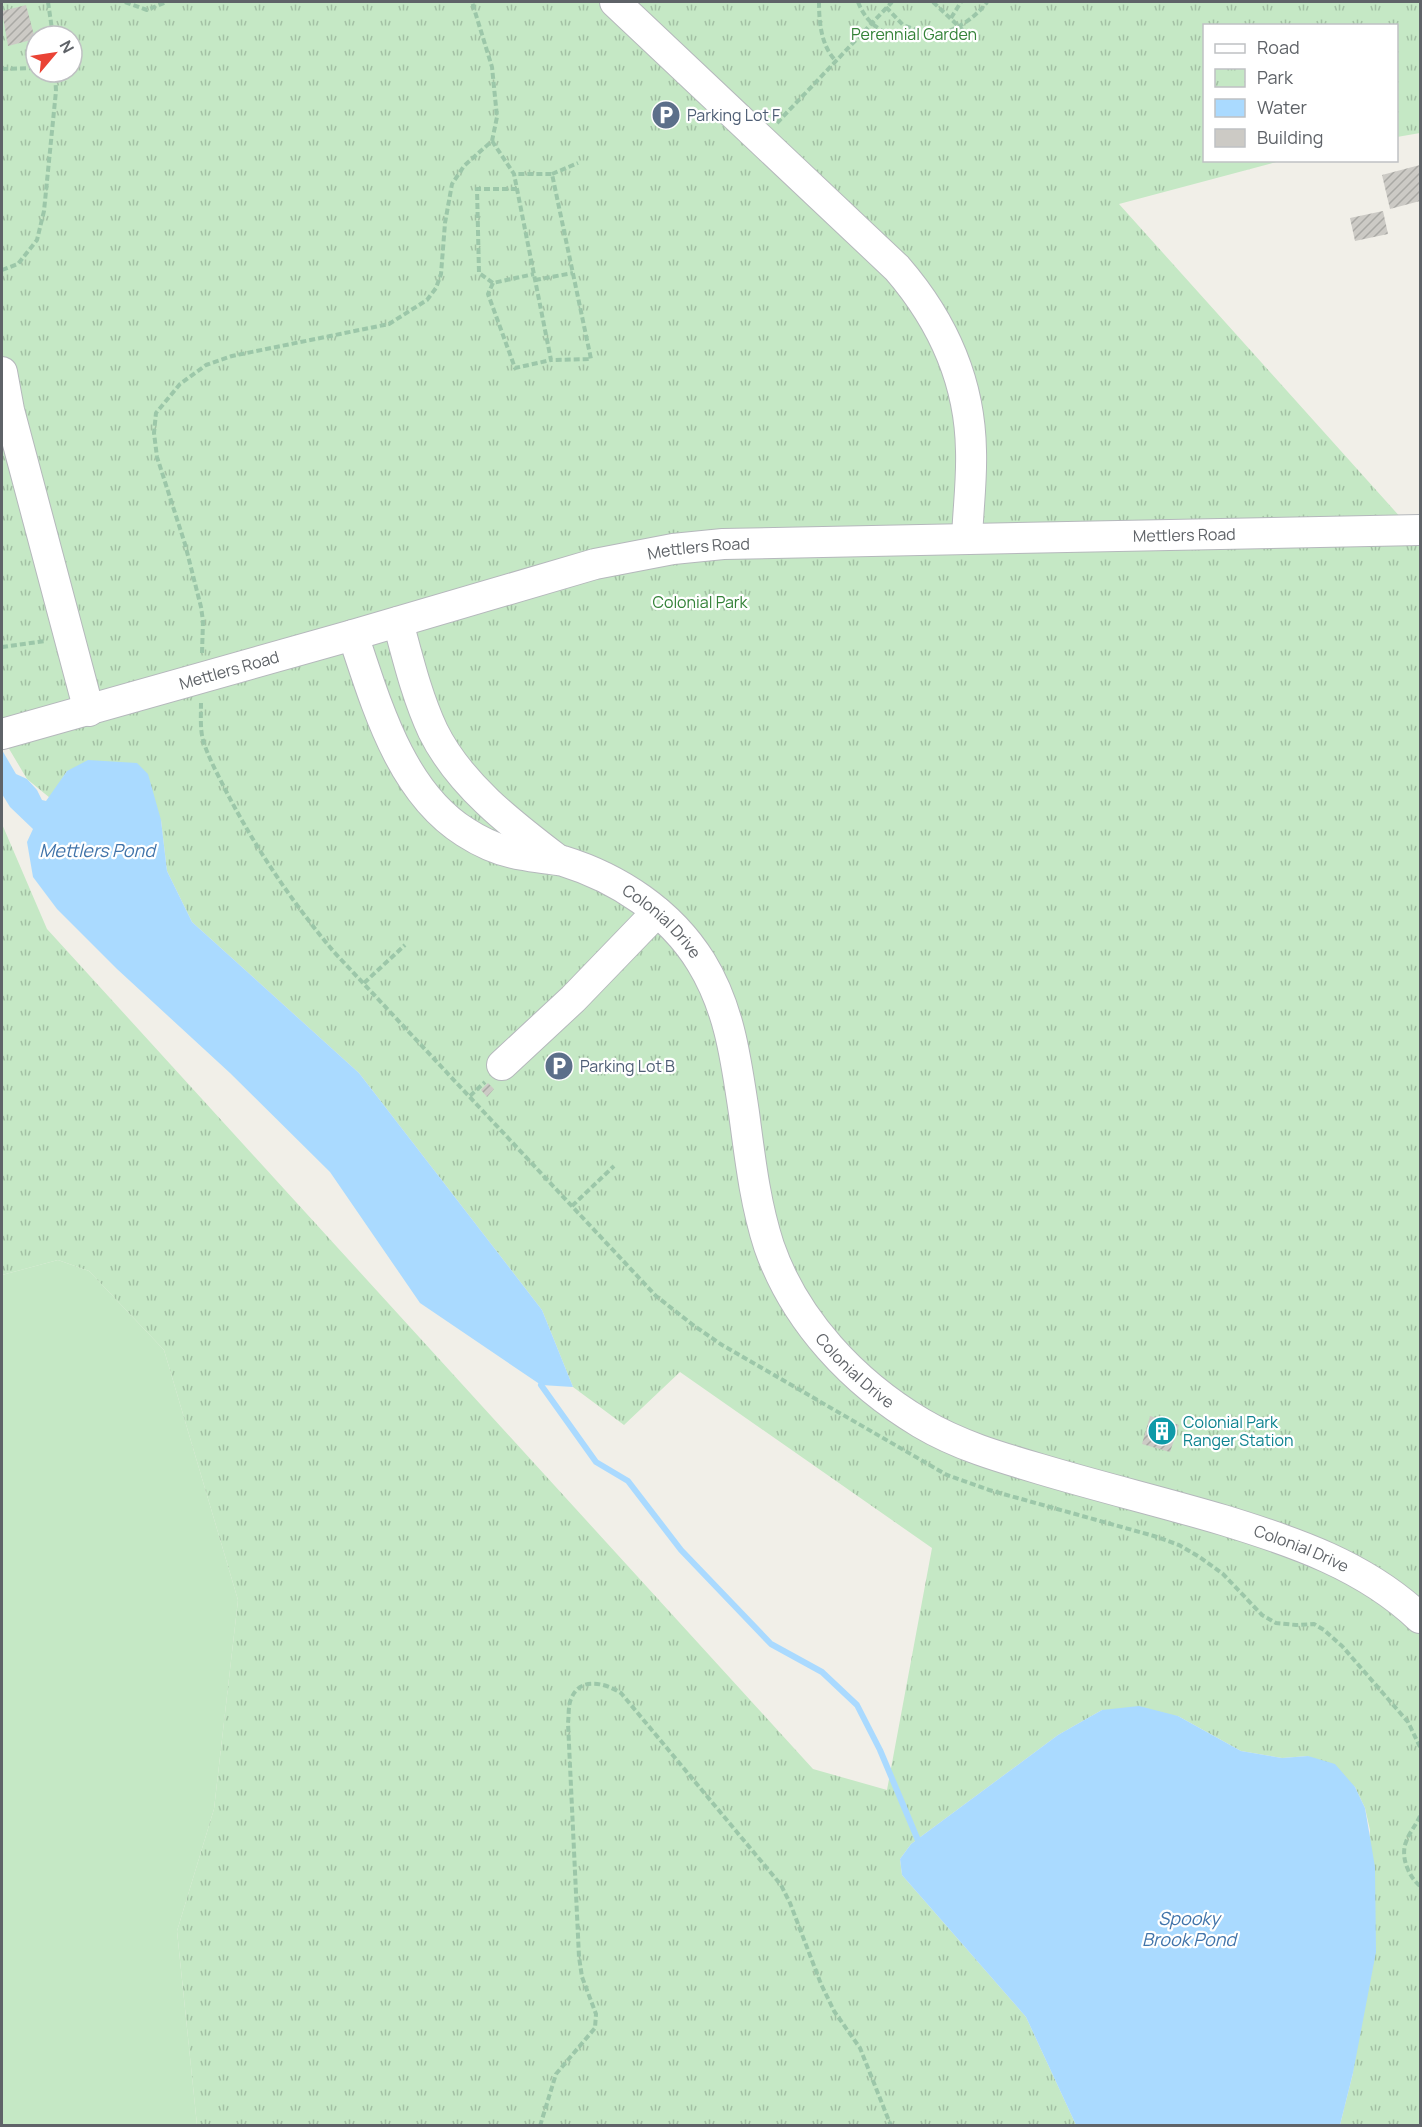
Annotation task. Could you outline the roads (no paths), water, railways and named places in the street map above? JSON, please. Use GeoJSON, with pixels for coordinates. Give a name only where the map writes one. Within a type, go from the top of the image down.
{"type":"FeatureCollection","features":[{"type":"Feature","properties":{"kind":"street"},"geometry":{"type":"LineString","coordinates":[[615,2],[897,268],[917,291],[932,314],[949,348],[960,380],[967,412],[971,451],[967,539]]}},
{"type":"Feature","properties":{"kind":"street"},"geometry":{"type":"LineString","coordinates":[[2,372],[9,411],[89,711]]}},
{"type":"Feature","properties":{"kind":"street","name":"Mettlers Road"},"geometry":{"type":"LineString","coordinates":[[3,734],[595,564],[673,549],[723,544],[1420,530]]}},
{"type":"Feature","properties":{"kind":"street","name":"Colonial Drive"},"geometry":{"type":"LineString","coordinates":[[398,622],[423,708],[434,733],[451,761],[493,806],[525,834],[560,860],[618,884],[639,897],[677,931],[699,958],[716,988],[728,1022],[758,1203],[774,1257],[811,1325],[854,1373],[901,1410],[947,1437],[1007,1459],[1199,1513],[1307,1548],[1367,1577],[1397,1597],[1420,1618]]}},
{"type":"Feature","properties":{"kind":"street","name":"Colonial Drive"},"geometry":{"type":"LineString","coordinates":[[353,635],[384,725],[419,787],[441,812],[462,831],[488,844],[518,855],[560,860]]}},
{"type":"Feature","properties":{"kind":"street"},"geometry":{"type":"LineString","coordinates":[[502,1065],[573,999],[657,912]]}},
{"type":"Feature","properties":{"kind":"water","name":"Mettlers Pond"},"geometry":{"type":"Polygon","coordinates":[[[2,750],[16,774],[27,779],[42,800],[46,801],[67,771],[88,760],[137,763],[148,774],[161,820],[167,871],[192,922],[359,1073],[542,1310],[573,1387],[541,1385],[420,1303],[330,1172],[230,1073],[117,969],[57,909],[33,877],[27,842],[33,829],[10,807],[2,794],[2,750]]]}},
{"type":"Feature","properties":{"kind":"water","name":"Spooky Brook Pond"},"geometry":{"type":"Polygon","coordinates":[[[1139,1706],[1178,1716],[1241,1751],[1282,1758],[1308,1756],[1335,1764],[1355,1787],[1365,1808],[1375,1867],[1376,1952],[1353,2073],[1340,2125],[1076,2125],[1026,2017],[902,1875],[900,1859],[911,1844],[1058,1735],[1102,1710],[1139,1706]]]}},
{"type":"Feature","properties":{"kind":"waterway"},"geometry":{"type":"LineString","coordinates":[[541,1385],[596,1462],[628,1481],[681,1550],[771,1644],[822,1672],[857,1705],[880,1750],[920,1845]]}},
{"type":"Feature","properties":{"kind":"place","name":"Parking Lot F"},"geometry":{"type":"Point","coordinates":[666,115]}},
{"type":"Feature","properties":{"kind":"place","name":"Parking Lot B"},"geometry":{"type":"Point","coordinates":[559,1066]}},
{"type":"Feature","properties":{"kind":"place","name":"Colonial Park Ranger Station"},"geometry":{"type":"Point","coordinates":[1162,1431]}},
{"type":"Feature","properties":{"kind":"park label","name":"Perennial Garden"},"geometry":{"type":"Point","coordinates":[914,34]}},
{"type":"Feature","properties":{"kind":"park label","name":"Colonial Park"},"geometry":{"type":"Point","coordinates":[700,602]}}]}
